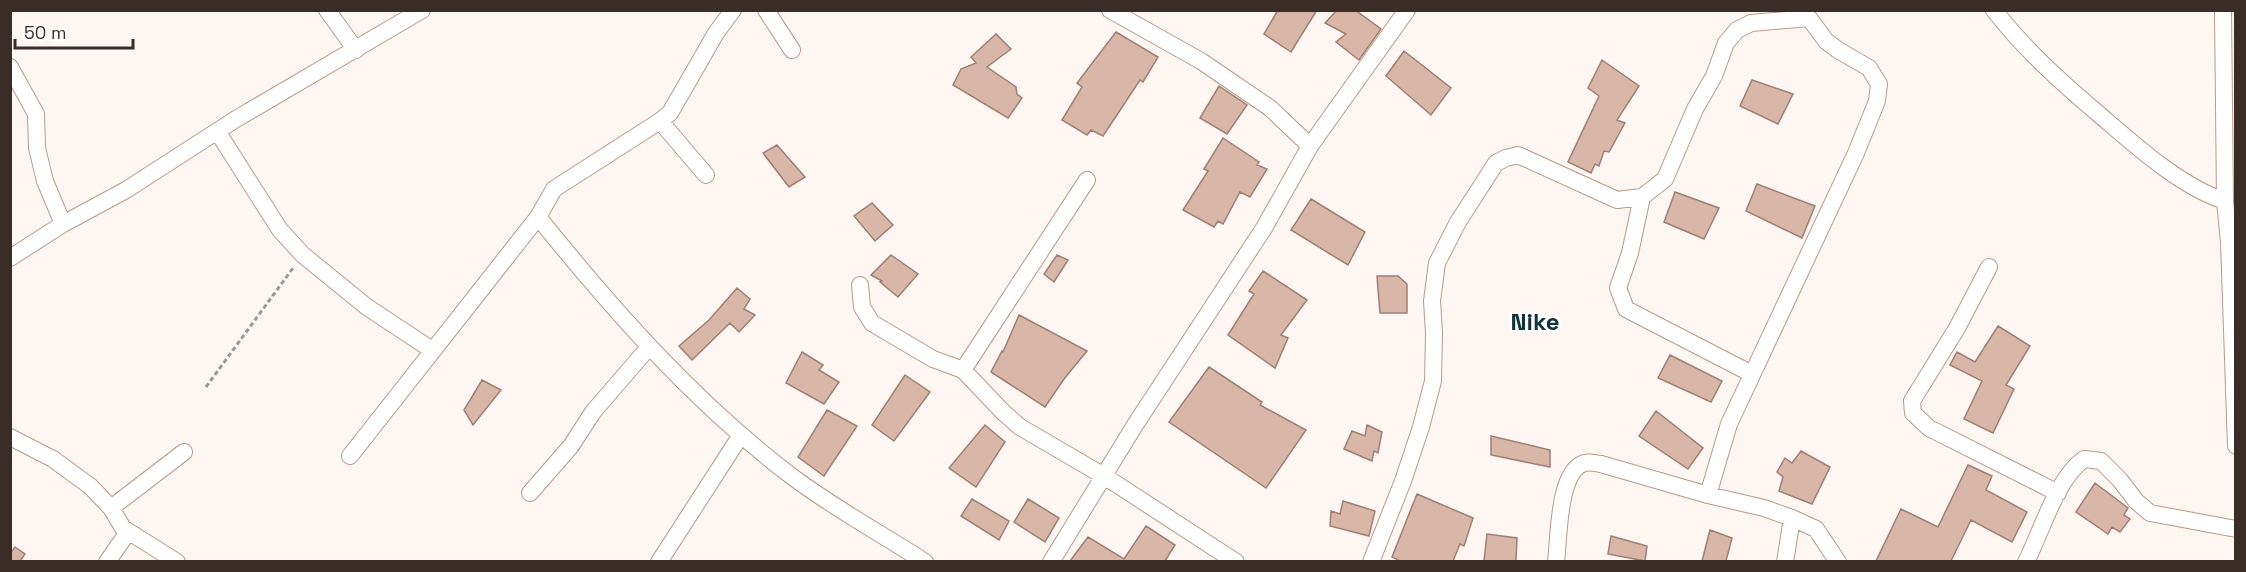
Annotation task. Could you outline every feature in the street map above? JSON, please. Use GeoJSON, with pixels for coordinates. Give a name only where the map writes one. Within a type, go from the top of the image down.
{"type":"FeatureCollection","features":[{"type":"Feature","properties":{"kind":"street"},"geometry":{"type":"LineString","coordinates":[[327,10],[356,50]]}},
{"type":"Feature","properties":{"kind":"street"},"geometry":{"type":"LineString","coordinates":[[10,258],[63,224],[126,190],[217,131],[422,10]]}},
{"type":"Feature","properties":{"kind":"street"},"geometry":{"type":"LineString","coordinates":[[350,456],[538,217],[554,189],[670,113],[716,33],[733,10]]}},
{"type":"Feature","properties":{"kind":"street"},"geometry":{"type":"LineString","coordinates":[[766,10],[792,50]]}},
{"type":"Feature","properties":{"kind":"street"},"geometry":{"type":"LineString","coordinates":[[1110,10],[1218,72],[1270,108],[1310,146]]}},
{"type":"Feature","properties":{"kind":"street"},"geometry":{"type":"LineString","coordinates":[[1052,561],[1264,228],[1310,146],[1407,10]]}},
{"type":"Feature","properties":{"kind":"street"},"geometry":{"type":"LineString","coordinates":[[1994,10],[2052,74],[2147,156],[2210,196],[2225,201]]}},
{"type":"Feature","properties":{"kind":"street"},"geometry":{"type":"LineString","coordinates":[[2223,10],[2225,201],[2229,242],[2235,446]]}},
{"type":"Feature","properties":{"kind":"street"},"geometry":{"type":"LineString","coordinates":[[1371,561],[1403,481],[1433,381],[1432,301],[1437,263],[1458,222],[1496,164],[1518,155],[1617,200],[1642,197],[1665,179],[1695,109],[1714,76],[1726,43],[1737,30],[1751,23],[1811,14],[1826,41],[1838,51],[1869,68],[1878,84],[1877,101],[1856,153],[1729,424],[1708,495]]}},
{"type":"Feature","properties":{"kind":"street"},"geometry":{"type":"LineString","coordinates":[[10,67],[36,114],[37,148],[45,182],[63,224]]}},
{"type":"Feature","properties":{"kind":"street"},"geometry":{"type":"LineString","coordinates":[[660,121],[706,175]]}},
{"type":"Feature","properties":{"kind":"street"},"geometry":{"type":"LineString","coordinates":[[217,131],[280,230],[303,255],[367,307],[432,350]]}},
{"type":"Feature","properties":{"kind":"street"},"geometry":{"type":"LineString","coordinates":[[963,370],[1088,180]]}},
{"type":"Feature","properties":{"kind":"street"},"geometry":{"type":"LineString","coordinates":[[1642,197],[1630,253],[1618,288],[1626,309],[1752,374]]}},
{"type":"Feature","properties":{"kind":"street"},"geometry":{"type":"LineString","coordinates":[[538,217],[586,277],[649,347],[741,435],[792,476],[925,561]]}},
{"type":"Feature","properties":{"kind":"street"},"geometry":{"type":"LineString","coordinates":[[1989,267],[1957,328],[1912,401],[1913,413],[1929,428],[2058,493]]}},
{"type":"Feature","properties":{"kind":"street"},"geometry":{"type":"LineString","coordinates":[[860,285],[862,307],[872,323],[933,359],[963,370],[1020,427],[1104,476],[1236,561]]}},
{"type":"Feature","properties":{"kind":"street"},"geometry":{"type":"LineString","coordinates":[[530,493],[571,446],[593,412],[649,347]]}},
{"type":"Feature","properties":{"kind":"street"},"geometry":{"type":"LineString","coordinates":[[659,561],[741,435]]}},
{"type":"Feature","properties":{"kind":"street"},"geometry":{"type":"LineString","coordinates":[[10,437],[53,459],[90,486],[111,508],[123,528],[177,561]]}},
{"type":"Feature","properties":{"kind":"street"},"geometry":{"type":"LineString","coordinates":[[111,508],[184,452]]}},
{"type":"Feature","properties":{"kind":"street"},"geometry":{"type":"LineString","coordinates":[[2026,561],[2058,493],[2075,465],[2084,459],[2101,461],[2136,501],[2150,513],[2235,529]]}},
{"type":"Feature","properties":{"kind":"street"},"geometry":{"type":"LineString","coordinates":[[1556,561],[1564,494],[1571,471],[1584,462],[1601,464],[1708,495],[1764,508],[1792,518],[1816,529],[1838,561]]}},
{"type":"Feature","properties":{"kind":"street"},"geometry":{"type":"LineString","coordinates":[[1785,561],[1792,518]]}},
{"type":"Feature","properties":{"kind":"street"},"geometry":{"type":"LineString","coordinates":[[107,561],[128,532]]}},
{"type":"Feature","properties":{"kind":"path"},"geometry":{"type":"LineString","coordinates":[[206,387],[303,255]]}},
{"type":"Feature","properties":{"kind":"building"},"geometry":{"type":"Polygon","coordinates":[[[1278,10],[1317,10],[1291,52],[1264,34],[1278,10]]]}},
{"type":"Feature","properties":{"kind":"building"},"geometry":{"type":"Polygon","coordinates":[[[1337,10],[1355,10],[1381,29],[1359,60],[1336,42],[1346,34],[1325,23],[1337,10]]]}},
{"type":"Feature","properties":{"kind":"building"},"geometry":{"type":"Polygon","coordinates":[[[1116,32],[1158,57],[1143,82],[1140,80],[1103,136],[1091,130],[1087,135],[1062,120],[1082,87],[1077,83],[1116,32]]]}},
{"type":"Feature","properties":{"kind":"building"},"geometry":{"type":"Polygon","coordinates":[[[996,34],[1011,49],[987,67],[1016,87],[1017,94],[1022,98],[1008,118],[953,85],[961,69],[976,63],[971,57],[996,34]]]}},
{"type":"Feature","properties":{"kind":"building"},"geometry":{"type":"Polygon","coordinates":[[[1404,51],[1451,88],[1431,115],[1386,76],[1404,51]]]}},
{"type":"Feature","properties":{"kind":"building"},"geometry":{"type":"Polygon","coordinates":[[[1602,60],[1639,86],[1617,120],[1625,123],[1609,152],[1604,151],[1599,166],[1595,164],[1591,173],[1568,162],[1599,96],[1588,88],[1602,60]]]}},
{"type":"Feature","properties":{"kind":"building"},"geometry":{"type":"Polygon","coordinates":[[[1752,80],[1793,94],[1778,124],[1740,106],[1752,80]]]}},
{"type":"Feature","properties":{"kind":"building"},"geometry":{"type":"Polygon","coordinates":[[[1219,86],[1247,105],[1227,134],[1200,118],[1219,86]]]}},
{"type":"Feature","properties":{"kind":"building"},"geometry":{"type":"Polygon","coordinates":[[[1223,138],[1259,162],[1257,165],[1267,169],[1250,197],[1240,192],[1223,224],[1218,221],[1214,227],[1183,210],[1208,171],[1204,169],[1223,138]]]}},
{"type":"Feature","properties":{"kind":"building"},"geometry":{"type":"Polygon","coordinates":[[[777,145],[805,177],[789,187],[763,153],[777,145]]]}},
{"type":"Feature","properties":{"kind":"building"},"geometry":{"type":"Polygon","coordinates":[[[1757,184],[1815,206],[1802,238],[1746,211],[1757,184]]]}},
{"type":"Feature","properties":{"kind":"building"},"geometry":{"type":"Polygon","coordinates":[[[1675,192],[1719,208],[1704,239],[1664,222],[1675,192]]]}},
{"type":"Feature","properties":{"kind":"building"},"geometry":{"type":"Polygon","coordinates":[[[1311,199],[1365,232],[1348,265],[1291,230],[1311,199]]]}},
{"type":"Feature","properties":{"kind":"building"},"geometry":{"type":"Polygon","coordinates":[[[872,203],[893,225],[875,241],[854,216],[872,203]]]}},
{"type":"Feature","properties":{"kind":"building"},"geometry":{"type":"Polygon","coordinates":[[[891,255],[918,274],[898,297],[880,282],[882,281],[871,275],[891,255]]]}},
{"type":"Feature","properties":{"kind":"building"},"geometry":{"type":"Polygon","coordinates":[[[1057,255],[1068,260],[1054,282],[1044,274],[1057,255]]]}},
{"type":"Feature","properties":{"kind":"building"},"geometry":{"type":"Polygon","coordinates":[[[1263,271],[1307,300],[1281,335],[1288,338],[1275,368],[1228,335],[1254,294],[1249,291],[1263,271]]]}},
{"type":"Feature","properties":{"kind":"building"},"geometry":{"type":"Polygon","coordinates":[[[1377,276],[1398,276],[1407,284],[1407,313],[1380,313],[1377,276]]]}},
{"type":"Feature","properties":{"kind":"building"},"geometry":{"type":"Polygon","coordinates":[[[737,288],[750,299],[744,309],[755,315],[739,332],[730,323],[692,360],[679,346],[709,320],[737,288]]]}},
{"type":"Feature","properties":{"kind":"building"},"geometry":{"type":"Polygon","coordinates":[[[1019,315],[1087,351],[1045,407],[991,372],[1003,352],[1019,315]]]}},
{"type":"Feature","properties":{"kind":"building"},"geometry":{"type":"Polygon","coordinates":[[[1998,326],[2030,346],[2006,385],[2014,389],[1993,433],[1964,419],[1982,381],[1950,365],[1957,352],[1975,362],[1998,326]]]}},
{"type":"Feature","properties":{"kind":"building"},"geometry":{"type":"Polygon","coordinates":[[[802,352],[823,365],[819,370],[839,382],[824,404],[786,383],[802,352]]]}},
{"type":"Feature","properties":{"kind":"building"},"geometry":{"type":"Polygon","coordinates":[[[1670,355],[1722,381],[1711,402],[1658,378],[1670,355]]]}},
{"type":"Feature","properties":{"kind":"building"},"geometry":{"type":"Polygon","coordinates":[[[1209,367],[1262,402],[1260,405],[1306,430],[1266,488],[1169,422],[1209,367]]]}},
{"type":"Feature","properties":{"kind":"building"},"geometry":{"type":"Polygon","coordinates":[[[905,375],[930,392],[894,441],[872,425],[905,375]]]}},
{"type":"Feature","properties":{"kind":"building"},"geometry":{"type":"Polygon","coordinates":[[[482,380],[501,390],[473,425],[464,410],[482,380]]]}},
{"type":"Feature","properties":{"kind":"building"},"geometry":{"type":"Polygon","coordinates":[[[827,410],[857,426],[824,476],[798,457],[827,410]]]}},
{"type":"Feature","properties":{"kind":"building"},"geometry":{"type":"Polygon","coordinates":[[[1656,411],[1703,448],[1688,469],[1639,436],[1656,411]]]}},
{"type":"Feature","properties":{"kind":"building"},"geometry":{"type":"Polygon","coordinates":[[[985,425],[1005,442],[976,487],[949,468],[985,425]]]}},
{"type":"Feature","properties":{"kind":"building"},"geometry":{"type":"Polygon","coordinates":[[[1367,425],[1382,432],[1378,453],[1374,451],[1372,461],[1344,449],[1352,431],[1365,436],[1367,425]]]}},
{"type":"Feature","properties":{"kind":"building"},"geometry":{"type":"Polygon","coordinates":[[[1491,436],[1550,450],[1550,467],[1491,455],[1491,436]]]}},
{"type":"Feature","properties":{"kind":"building"},"geometry":{"type":"Polygon","coordinates":[[[1801,451],[1830,467],[1812,504],[1779,491],[1783,477],[1777,472],[1785,458],[1792,463],[1801,451]]]}},
{"type":"Feature","properties":{"kind":"building"},"geometry":{"type":"Polygon","coordinates":[[[1968,465],[1992,476],[1986,490],[2027,512],[2012,542],[1971,520],[1951,561],[1876,561],[1901,509],[1938,527],[1968,465]]]}},
{"type":"Feature","properties":{"kind":"building"},"geometry":{"type":"Polygon","coordinates":[[[2095,483],[2128,508],[2124,515],[2130,519],[2120,532],[2112,527],[2108,534],[2076,512],[2095,483]]]}},
{"type":"Feature","properties":{"kind":"building"},"geometry":{"type":"Polygon","coordinates":[[[1417,494],[1473,518],[1464,546],[1460,544],[1453,561],[1400,561],[1392,557],[1417,494]]]}},
{"type":"Feature","properties":{"kind":"building"},"geometry":{"type":"Polygon","coordinates":[[[972,499],[1009,521],[999,540],[961,516],[972,499]]]}},
{"type":"Feature","properties":{"kind":"building"},"geometry":{"type":"Polygon","coordinates":[[[1028,499],[1059,518],[1045,542],[1014,522],[1028,499]]]}},
{"type":"Feature","properties":{"kind":"building"},"geometry":{"type":"Polygon","coordinates":[[[1343,501],[1375,511],[1369,536],[1330,526],[1331,511],[1340,514],[1343,501]]]}},
{"type":"Feature","properties":{"kind":"building"},"geometry":{"type":"Polygon","coordinates":[[[1146,526],[1175,545],[1165,561],[1070,561],[1088,537],[1124,559],[1146,526]]]}},
{"type":"Feature","properties":{"kind":"building"},"geometry":{"type":"Polygon","coordinates":[[[1710,530],[1732,538],[1726,561],[1702,561],[1710,530]]]}},
{"type":"Feature","properties":{"kind":"building"},"geometry":{"type":"Polygon","coordinates":[[[1487,534],[1517,538],[1516,561],[1484,561],[1487,534]]]}},
{"type":"Feature","properties":{"kind":"building"},"geometry":{"type":"Polygon","coordinates":[[[1611,536],[1647,546],[1645,561],[1608,554],[1611,536]]]}},
{"type":"Feature","properties":{"kind":"building"},"geometry":{"type":"Polygon","coordinates":[[[15,547],[25,554],[20,561],[10,561],[10,554],[15,547]]]}},
{"type":"Feature","properties":{"kind":"district","name":"Nike"},"geometry":{"type":"Point","coordinates":[1535,322]}}]}
